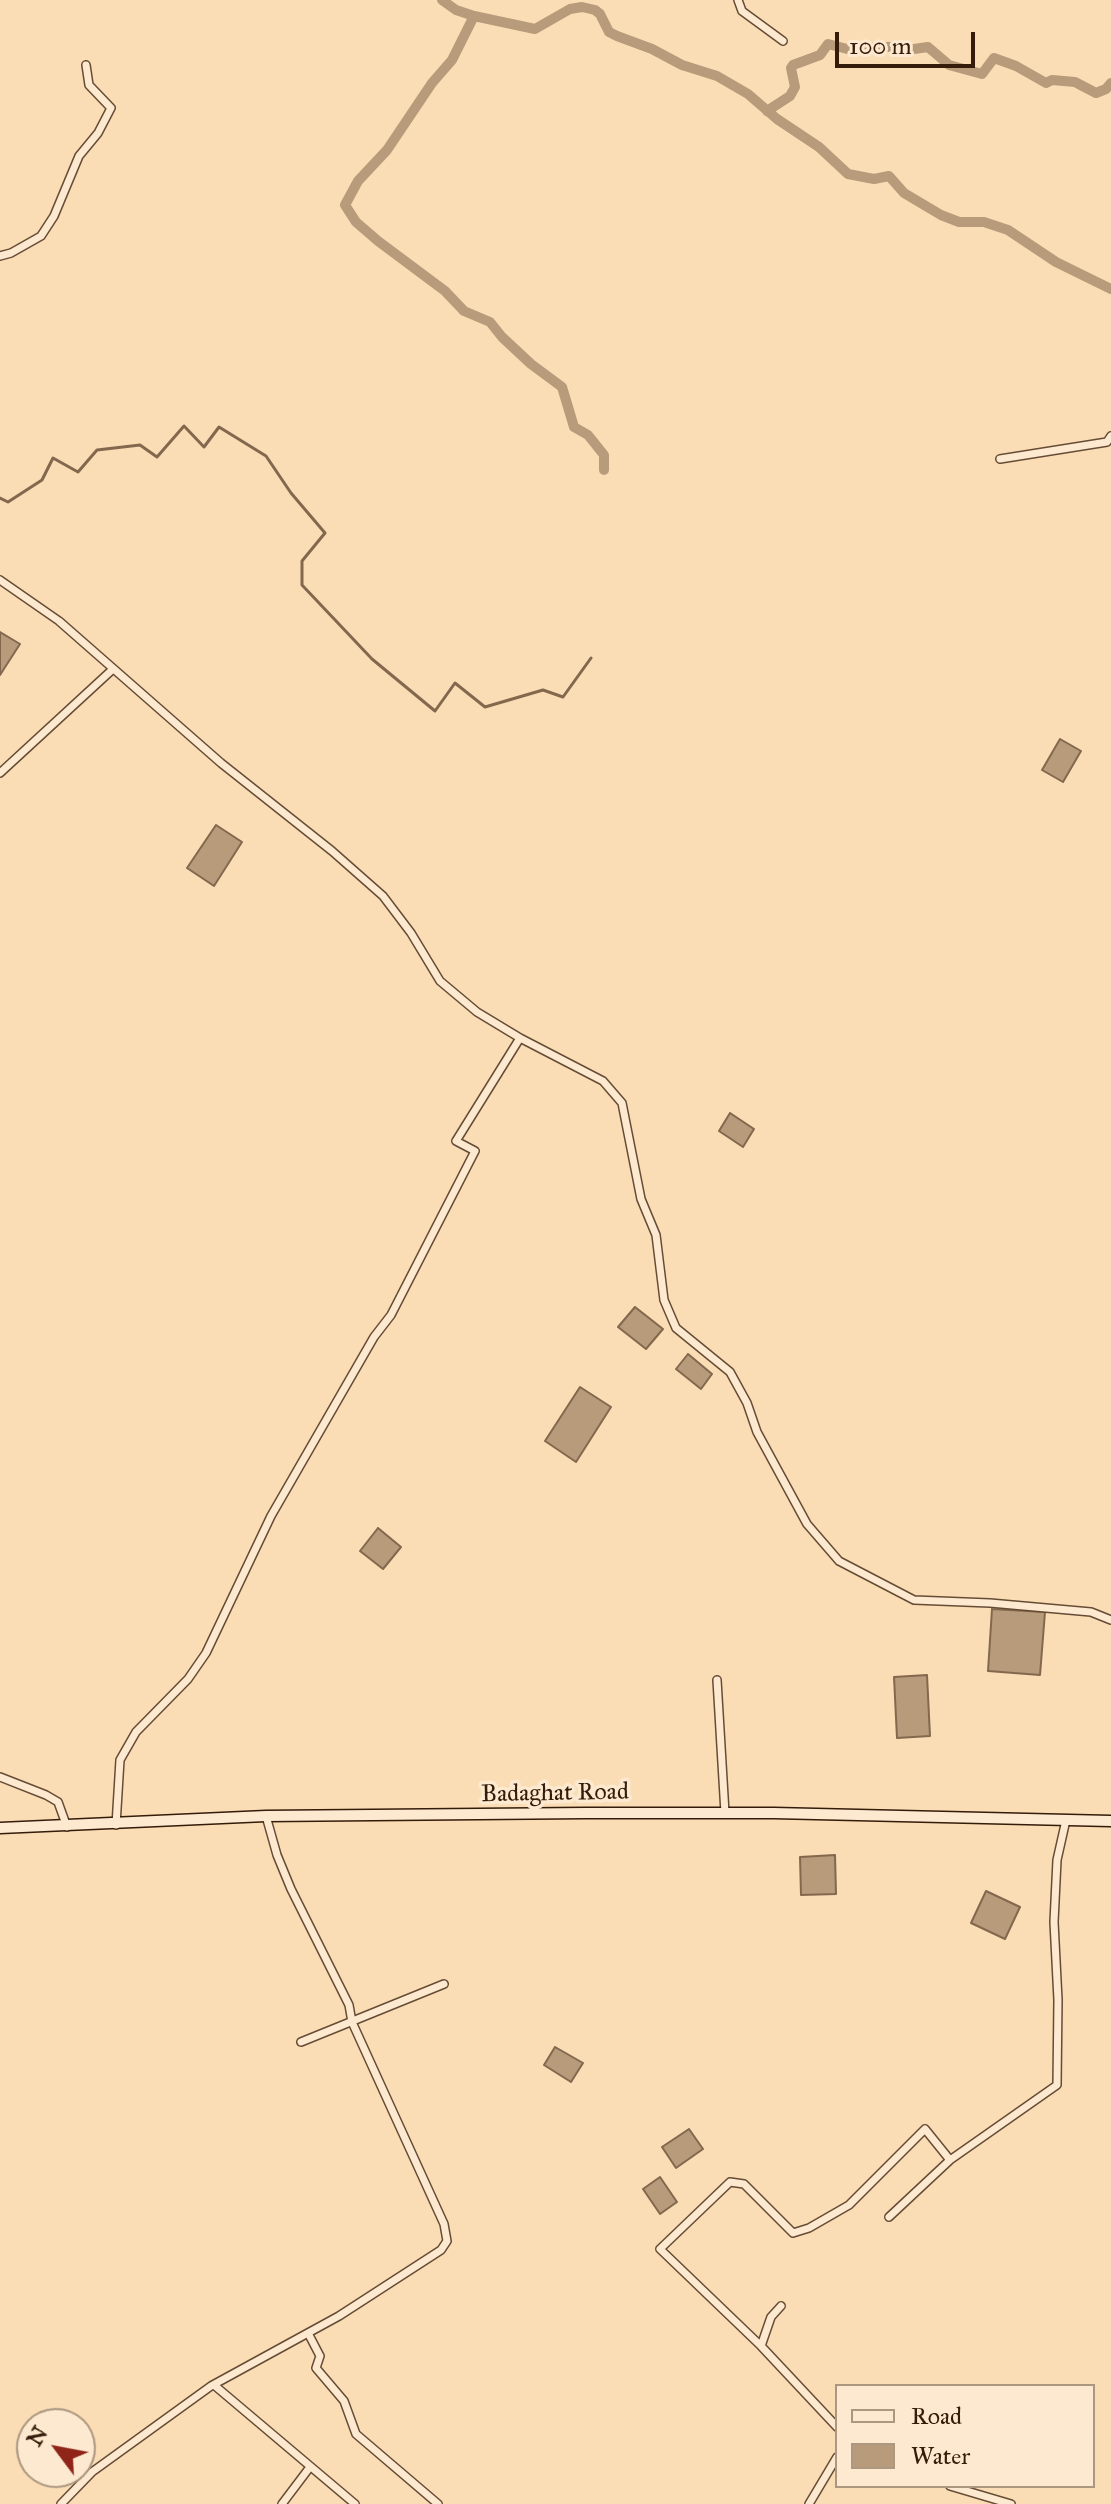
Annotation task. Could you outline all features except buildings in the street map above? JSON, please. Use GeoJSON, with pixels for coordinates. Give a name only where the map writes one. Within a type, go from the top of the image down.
{"type":"FeatureCollection","features":[{"type":"Feature","properties":{"kind":"main road","name":"Badaghat Road"},"geometry":{"type":"LineString","coordinates":[[0,1828],[266,1816],[725,1813],[1111,1821]]}},
{"type":"Feature","properties":{"kind":"street"},"geometry":{"type":"LineString","coordinates":[[738,0],[742,11],[783,41]]}},
{"type":"Feature","properties":{"kind":"street"},"geometry":{"type":"LineString","coordinates":[[0,256],[41,236],[54,216],[79,156],[98,133],[111,108],[89,85],[86,65]]}},
{"type":"Feature","properties":{"kind":"street"},"geometry":{"type":"LineString","coordinates":[[1000,459],[1107,442],[1111,436]]}},
{"type":"Feature","properties":{"kind":"street"},"geometry":{"type":"LineString","coordinates":[[0,580],[59,621],[221,763],[332,851],[383,896],[411,933],[440,981],[477,1012],[603,1081],[622,1103],[641,1199],[656,1235],[664,1300],[676,1328],[730,1372],[747,1403],[757,1432],[807,1524],[839,1561],[914,1600],[1091,1612],[1111,1620]]}},
{"type":"Feature","properties":{"kind":"street"},"geometry":{"type":"LineString","coordinates":[[0,773],[113,669]]}},
{"type":"Feature","properties":{"kind":"street"},"geometry":{"type":"LineString","coordinates":[[116,1825],[120,1760],[136,1732],[188,1679],[206,1653],[271,1516],[374,1337],[391,1315],[475,1151],[456,1141],[520,1038]]}},
{"type":"Feature","properties":{"kind":"street"},"geometry":{"type":"LineString","coordinates":[[717,1680],[725,1813]]}},
{"type":"Feature","properties":{"kind":"street"},"geometry":{"type":"LineString","coordinates":[[0,1777],[58,1802],[67,1827]]}},
{"type":"Feature","properties":{"kind":"street"},"geometry":{"type":"LineString","coordinates":[[61,2504],[92,2472],[214,2385],[308,2333],[441,2250],[447,2241],[444,2224],[352,2022],[349,2005],[291,1889],[266,1816]]}},
{"type":"Feature","properties":{"kind":"street"},"geometry":{"type":"LineString","coordinates":[[889,2217],[950,2160],[1057,2085],[1058,2000],[1054,1922],[1057,1860],[1066,1820]]}},
{"type":"Feature","properties":{"kind":"street"},"geometry":{"type":"LineString","coordinates":[[301,2042],[444,1984]]}},
{"type":"Feature","properties":{"kind":"street"},"geometry":{"type":"LineString","coordinates":[[835,2425],[761,2346],[660,2249],[730,2182],[744,2184],[793,2233],[809,2228],[849,2205],[925,2129],[950,2160]]}},
{"type":"Feature","properties":{"kind":"street"},"geometry":{"type":"LineString","coordinates":[[761,2346],[771,2317],[781,2306]]}},
{"type":"Feature","properties":{"kind":"street"},"geometry":{"type":"LineString","coordinates":[[308,2333],[320,2356],[316,2368],[344,2401],[356,2434],[438,2504]]}},
{"type":"Feature","properties":{"kind":"street"},"geometry":{"type":"LineString","coordinates":[[214,2385],[355,2504]]}},
{"type":"Feature","properties":{"kind":"street"},"geometry":{"type":"LineString","coordinates":[[809,2504],[835,2460]]}},
{"type":"Feature","properties":{"kind":"street"},"geometry":{"type":"LineString","coordinates":[[282,2504],[310,2467]]}},
{"type":"Feature","properties":{"kind":"street"},"geometry":{"type":"LineString","coordinates":[[957,2488],[1011,2504]]}},
{"type":"Feature","properties":{"kind":"water"},"geometry":{"type":"Polygon","coordinates":[[[0,632],[20,644],[0,675],[0,632]]]}},
{"type":"Feature","properties":{"kind":"water"},"geometry":{"type":"Polygon","coordinates":[[[1060,739],[1081,751],[1063,782],[1042,770],[1060,739]]]}},
{"type":"Feature","properties":{"kind":"water"},"geometry":{"type":"Polygon","coordinates":[[[216,825],[242,842],[214,886],[187,868],[216,825]]]}},
{"type":"Feature","properties":{"kind":"water"},"geometry":{"type":"Polygon","coordinates":[[[730,1113],[754,1129],[743,1147],[719,1131],[730,1113]]]}},
{"type":"Feature","properties":{"kind":"water"},"geometry":{"type":"Polygon","coordinates":[[[635,1307],[663,1329],[646,1349],[618,1327],[635,1307]]]}},
{"type":"Feature","properties":{"kind":"water"},"geometry":{"type":"Polygon","coordinates":[[[688,1354],[712,1374],[701,1389],[676,1369],[688,1354]]]}},
{"type":"Feature","properties":{"kind":"water"},"geometry":{"type":"Polygon","coordinates":[[[580,1387],[611,1407],[576,1462],[545,1441],[580,1387]]]}},
{"type":"Feature","properties":{"kind":"water"},"geometry":{"type":"Polygon","coordinates":[[[378,1528],[401,1547],[383,1569],[360,1551],[378,1528]]]}},
{"type":"Feature","properties":{"kind":"water"},"geometry":{"type":"Polygon","coordinates":[[[992,1609],[1045,1612],[1040,1675],[988,1671],[992,1609]]]}},
{"type":"Feature","properties":{"kind":"water"},"geometry":{"type":"Polygon","coordinates":[[[927,1675],[930,1736],[897,1738],[894,1677],[927,1675]]]}},
{"type":"Feature","properties":{"kind":"water"},"geometry":{"type":"Polygon","coordinates":[[[835,1855],[836,1894],[801,1895],[800,1857],[835,1855]]]}},
{"type":"Feature","properties":{"kind":"water"},"geometry":{"type":"Polygon","coordinates":[[[986,1891],[1020,1907],[1005,1939],[971,1923],[986,1891]]]}},
{"type":"Feature","properties":{"kind":"water"},"geometry":{"type":"Polygon","coordinates":[[[555,2047],[583,2063],[571,2082],[544,2065],[555,2047]]]}},
{"type":"Feature","properties":{"kind":"water"},"geometry":{"type":"Polygon","coordinates":[[[689,2129],[703,2149],[676,2168],[662,2147],[689,2129]]]}},
{"type":"Feature","properties":{"kind":"water"},"geometry":{"type":"Polygon","coordinates":[[[660,2177],[677,2202],[660,2214],[643,2189],[660,2177]]]}},
{"type":"Feature","properties":{"kind":"waterway"},"geometry":{"type":"LineString","coordinates":[[442,0],[456,10],[474,16],[535,29],[570,9],[582,7],[595,10],[609,32],[682,65],[717,76],[748,94],[777,119],[819,147],[848,174],[874,179],[889,176],[904,193],[941,215],[959,222],[984,222],[1008,230],[1056,262],[1111,289]]}},
{"type":"Feature","properties":{"kind":"waterway"},"geometry":{"type":"LineString","coordinates":[[474,16],[452,60],[432,83],[387,150],[358,181],[345,205],[356,222],[378,241],[445,291],[464,311],[490,322],[531,364],[562,387],[574,427],[588,435],[604,455],[604,470]]}},
{"type":"Feature","properties":{"kind":"waterway"},"geometry":{"type":"LineString","coordinates":[[767,111],[790,96],[795,87],[793,65],[820,55],[828,44],[855,51],[867,47],[907,50],[928,47],[949,65],[982,74],[994,58],[1046,83],[1052,80],[1075,82],[1096,93],[1111,83]]}},
{"type":"Feature","properties":{"kind":"waterway"},"geometry":{"type":"LineString","coordinates":[[0,498],[8,502],[42,480],[53,458],[78,472],[97,450],[140,445],[157,457],[184,426],[204,447],[219,427],[266,456],[291,493],[325,533],[302,561],[302,585],[372,659],[435,711],[455,683],[485,707],[543,690],[563,697],[591,658]]}}]}
